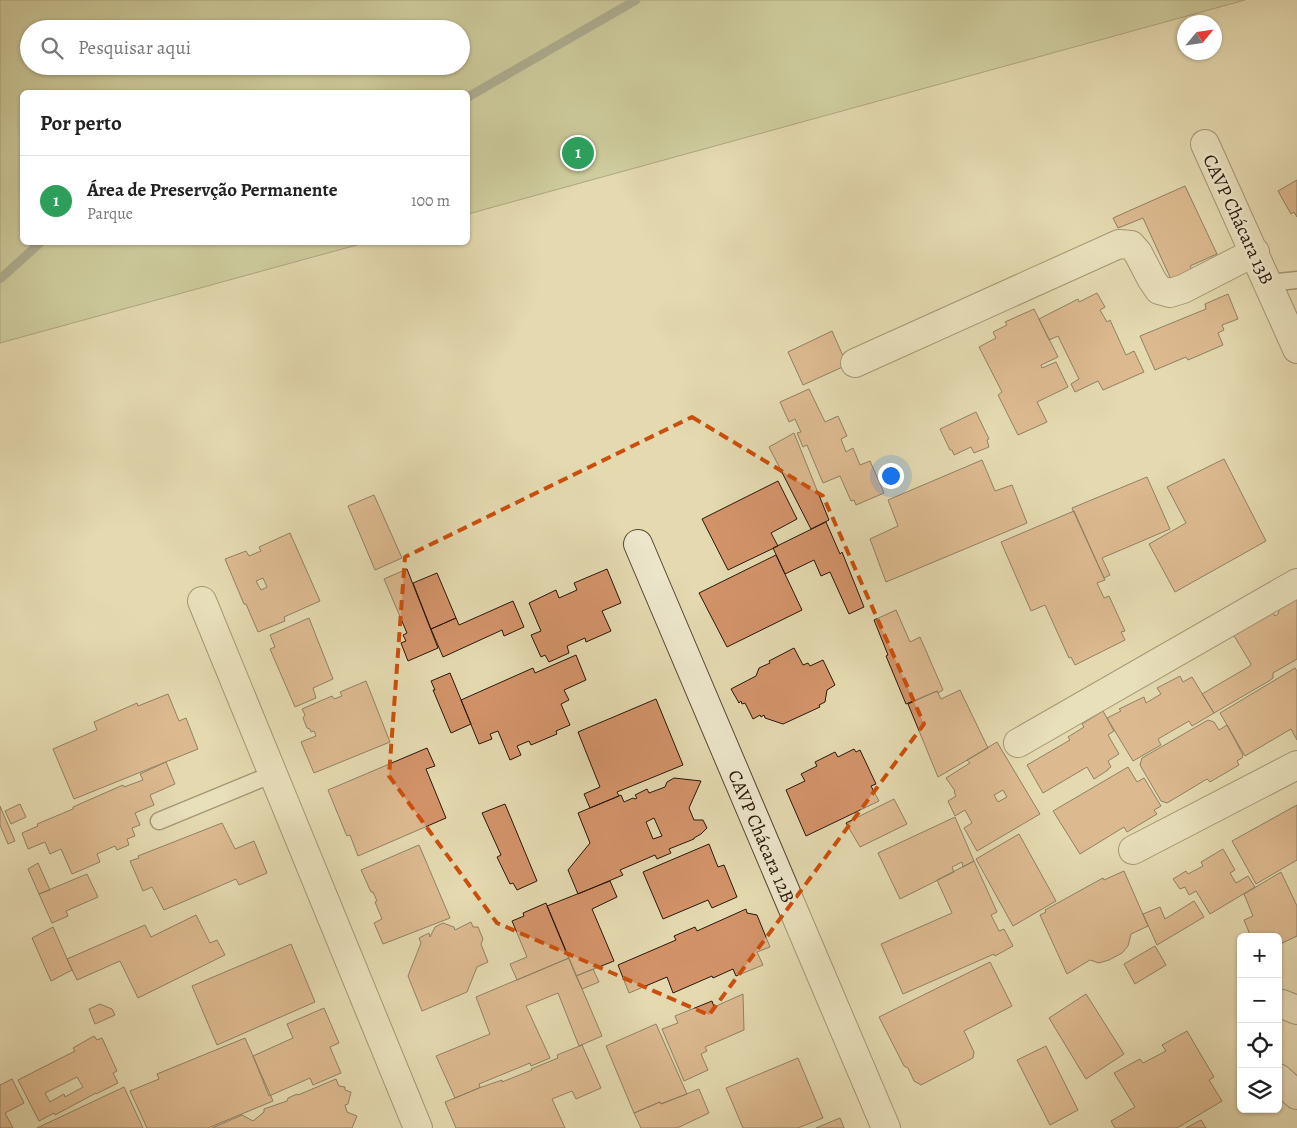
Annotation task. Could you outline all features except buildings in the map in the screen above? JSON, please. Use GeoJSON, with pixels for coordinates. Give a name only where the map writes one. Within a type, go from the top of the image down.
{"type":"FeatureCollection","features":[{"type":"Feature","properties":{"kind":"street","name":"CAVP Chácara 13B"},"geometry":{"type":"LineString","coordinates":[[1205,144],[1297,349]]}},
{"type":"Feature","properties":{"kind":"street"},"geometry":{"type":"LineString","coordinates":[[855,363],[1119,244],[1131,245],[1138,253],[1159,290],[1170,294],[1255,252]]}},
{"type":"Feature","properties":{"kind":"street","name":"CAVP Chácara 12B"},"geometry":{"type":"LineString","coordinates":[[638,544],[886,1128]]}},
{"type":"Feature","properties":{"kind":"street"},"geometry":{"type":"LineString","coordinates":[[1018,743],[1297,583]]}},
{"type":"Feature","properties":{"kind":"street"},"geometry":{"type":"LineString","coordinates":[[202,601],[418,1128]]}},
{"type":"Feature","properties":{"kind":"street"},"geometry":{"type":"LineString","coordinates":[[1133,850],[1297,765]]}},
{"type":"Feature","properties":{"kind":"street"},"geometry":{"type":"LineString","coordinates":[[1282,1004],[1297,1010]]}},
{"type":"Feature","properties":{"kind":"street"},"geometry":{"type":"LineString","coordinates":[[1282,1082],[1297,1095]]}},
{"type":"Feature","properties":{"kind":"lane"},"geometry":{"type":"LineString","coordinates":[[1269,284],[1297,280]]}},
{"type":"Feature","properties":{"kind":"lane"},"geometry":{"type":"LineString","coordinates":[[159,821],[273,774]]}},
{"type":"Feature","properties":{"kind":"highlighted area"},"geometry":{"type":"Polygon","coordinates":[[[692,417],[823,496],[924,724],[709,1015],[497,923],[389,776],[405,557],[692,417]]]}},
{"type":"Feature","properties":{"kind":"green space"},"geometry":{"type":"Polygon","coordinates":[[[0,0],[1245,0],[1191,15],[1177,15],[1177,19],[470,213],[470,90],[20,90],[20,245],[357,245],[0,343],[0,0]]]}},
{"type":"Feature","properties":{"kind":"waterway"},"geometry":{"type":"LineString","coordinates":[[470,96],[636,0]]}},
{"type":"Feature","properties":{"kind":"waterway"},"geometry":{"type":"LineString","coordinates":[[0,279],[38,245]]}},
{"type":"Feature","properties":{"kind":"place","name":"Área de Preservção Permanente"},"geometry":{"type":"Point","coordinates":[578,153]}}]}
